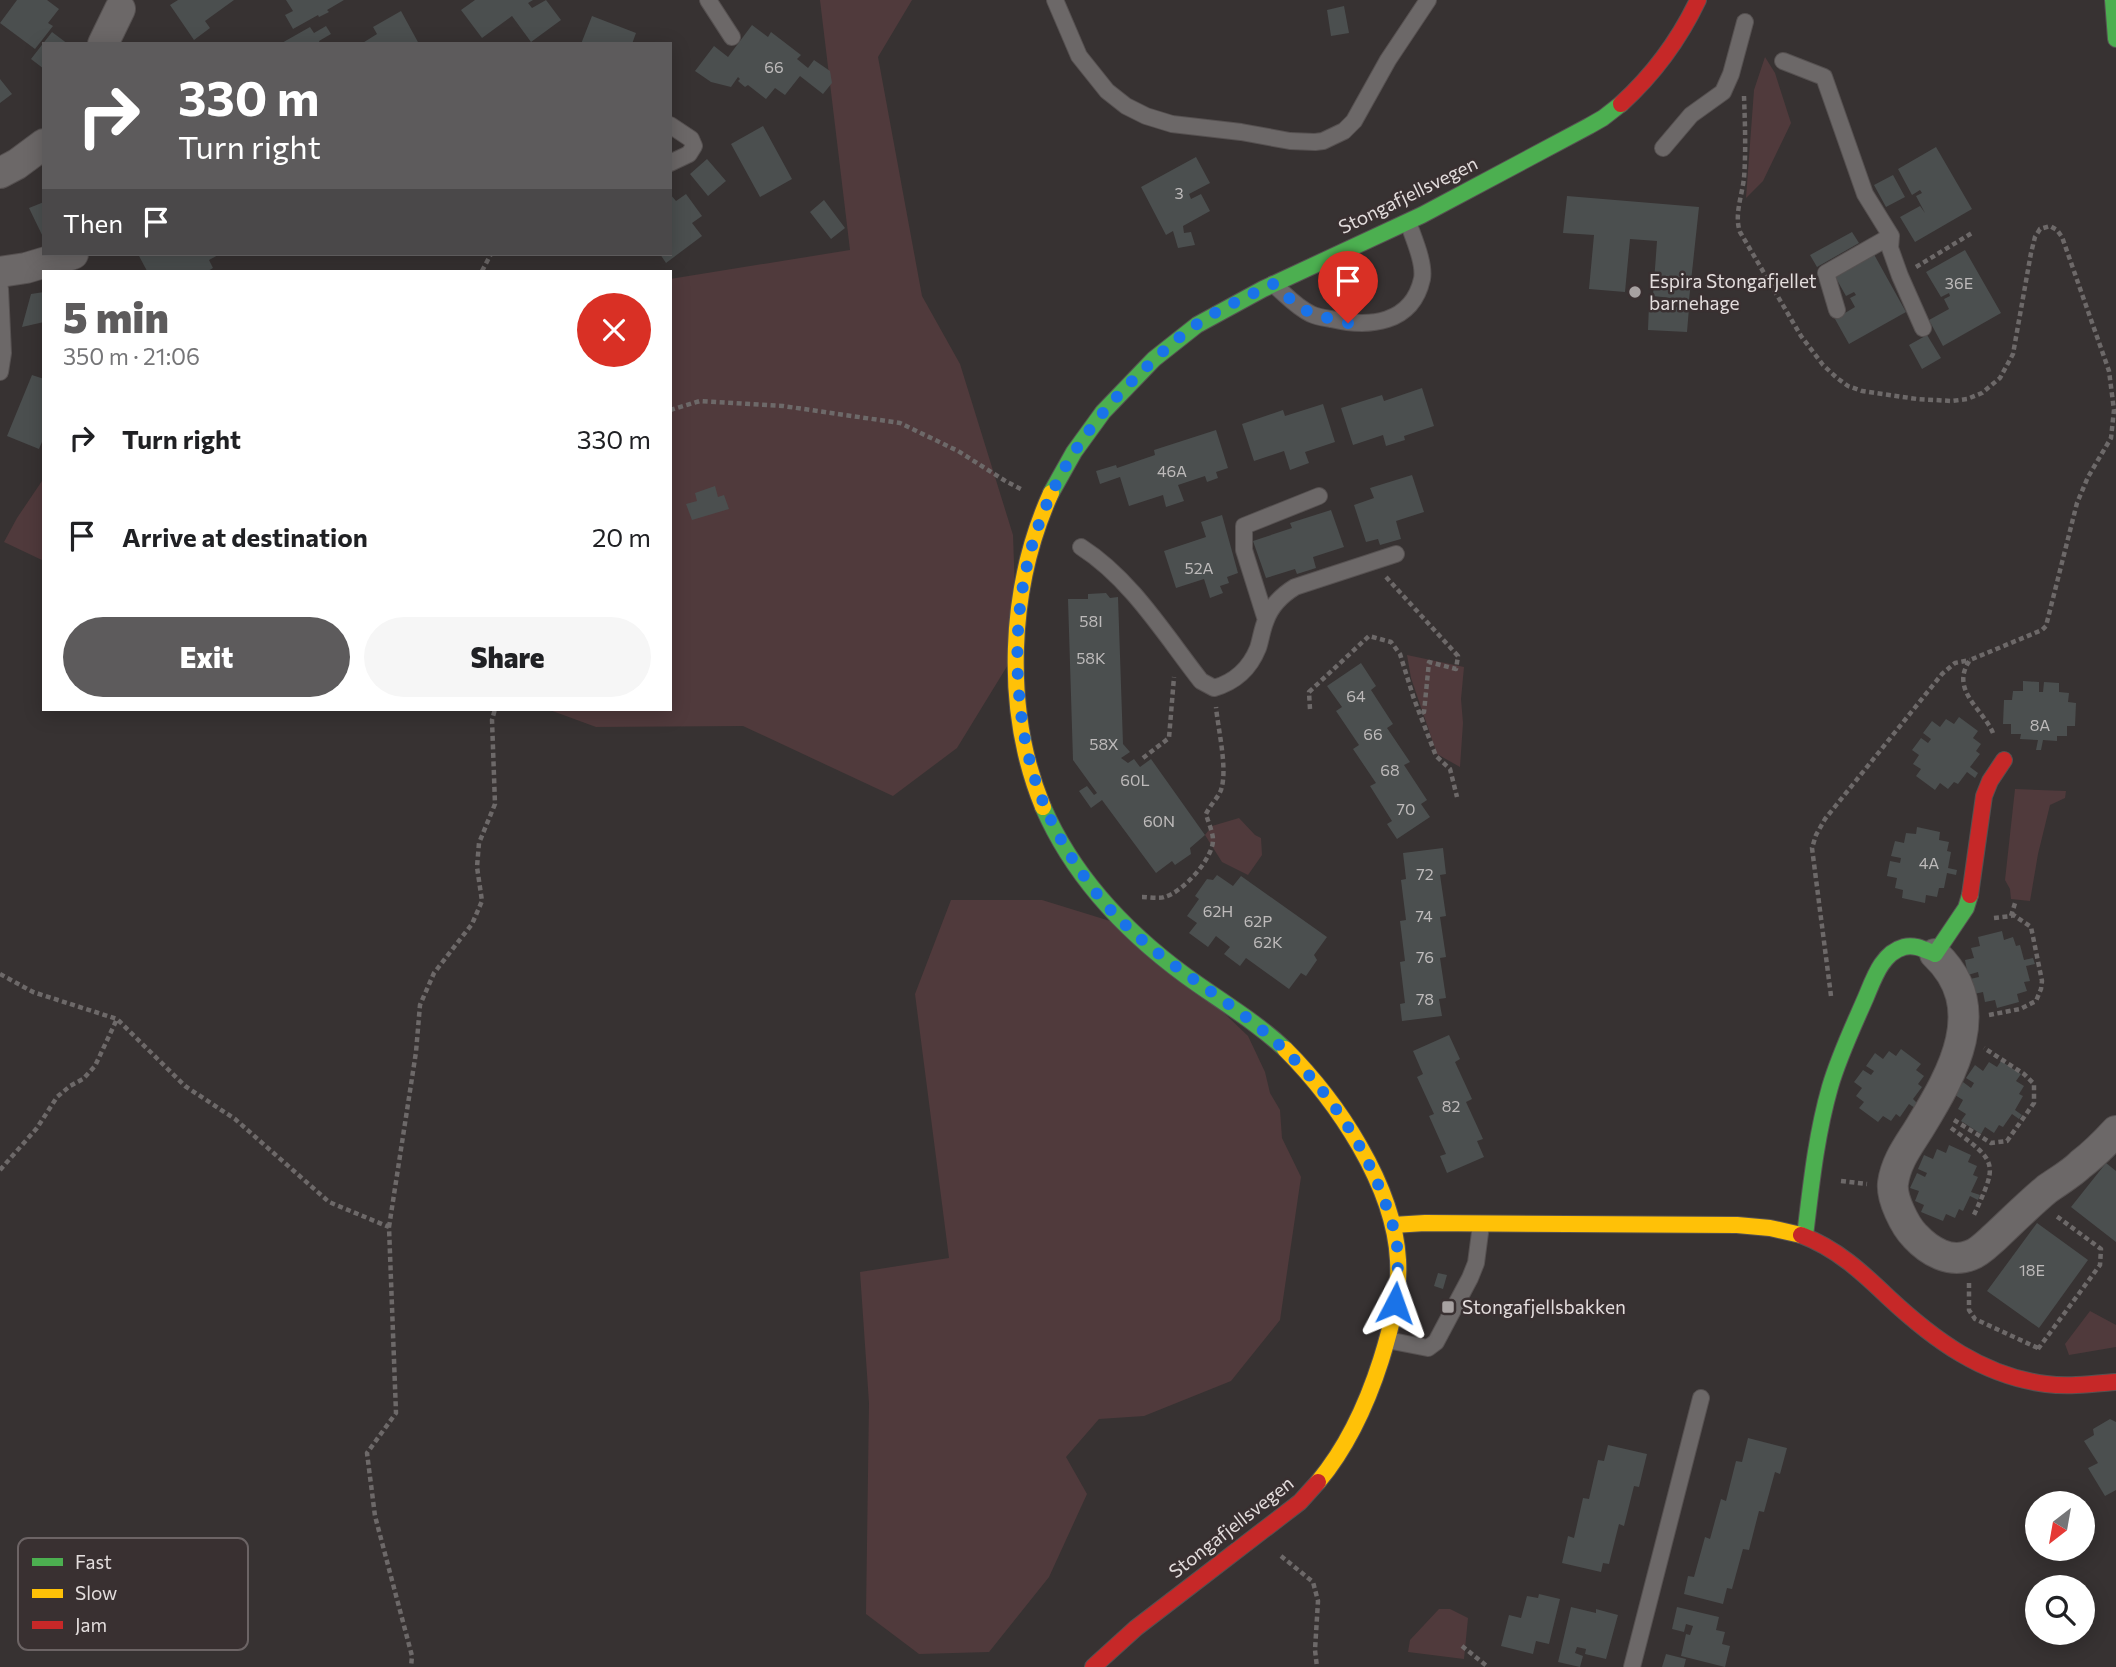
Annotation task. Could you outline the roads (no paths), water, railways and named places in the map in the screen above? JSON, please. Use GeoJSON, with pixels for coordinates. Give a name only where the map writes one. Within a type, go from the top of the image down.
{"type":"FeatureCollection","features":[{"type":"Feature","properties":{"kind":"street","name":"Stongafjellsvegen"},"geometry":{"type":"LineString","coordinates":[[1093,1667],[1136,1628],[1283,1515],[1322,1480],[1358,1423],[1373,1387],[1395,1303],[1397,1247],[1393,1225],[1375,1176],[1357,1141],[1309,1074],[1284,1048],[1250,1020],[1154,951],[1119,919],[1093,889],[1046,811],[1029,764],[1022,726],[1017,655],[1020,608],[1032,542],[1047,501],[1084,437],[1107,408],[1158,356],[1224,307],[1431,212],[1602,118],[1628,99],[1663,59],[1680,35],[1698,0]]}},
{"type":"Feature","properties":{"kind":"street"},"geometry":{"type":"LineString","coordinates":[[2113,0],[2116,39]]}},
{"type":"Feature","properties":{"kind":"street"},"geometry":{"type":"LineString","coordinates":[[104,42],[122,4]]}},
{"type":"Feature","properties":{"kind":"street"},"geometry":{"type":"LineString","coordinates":[[0,173],[42,145]]}},
{"type":"Feature","properties":{"kind":"street"},"geometry":{"type":"LineString","coordinates":[[0,272],[26,268],[67,256]]}},
{"type":"Feature","properties":{"kind":"street"},"geometry":{"type":"LineString","coordinates":[[1934,954],[1966,908],[1984,796],[2004,760]]}},
{"type":"Feature","properties":{"kind":"street"},"geometry":{"type":"LineString","coordinates":[[1805,1236],[1816,1147],[1826,1103],[1848,1039],[1884,962],[1903,947],[1913,946],[1934,954],[1947,966],[1962,1004],[1964,1028],[1954,1066],[1895,1171],[1892,1188],[1907,1227],[1920,1241],[1938,1254],[1951,1258],[1971,1255],[2081,1165],[2116,1132]]}},
{"type":"Feature","properties":{"kind":"street"},"geometry":{"type":"LineString","coordinates":[[1393,1225],[1742,1225],[1776,1228],[1805,1236],[1835,1252],[1858,1269],[1907,1315],[1967,1360],[2026,1382],[2060,1387],[2116,1382]]}},
{"type":"Feature","properties":{"kind":"lane"},"geometry":{"type":"LineString","coordinates":[[708,0],[732,37]]}},
{"type":"Feature","properties":{"kind":"lane"},"geometry":{"type":"LineString","coordinates":[[1055,0],[1079,56],[1107,91],[1126,106],[1172,124],[1290,141],[1315,142],[1344,131],[1354,121],[1388,60],[1428,0]]}},
{"type":"Feature","properties":{"kind":"lane"},"geometry":{"type":"LineString","coordinates":[[1663,148],[1691,116],[1723,92],[1731,74],[1745,22]]}},
{"type":"Feature","properties":{"kind":"lane"},"geometry":{"type":"LineString","coordinates":[[1783,61],[1824,77],[1865,194],[1891,236],[1890,248],[1923,328]]}},
{"type":"Feature","properties":{"kind":"lane"},"geometry":{"type":"LineString","coordinates":[[672,126],[691,139],[694,146],[689,154],[672,162]]}},
{"type":"Feature","properties":{"kind":"lane"},"geometry":{"type":"LineString","coordinates":[[1273,284],[1312,314],[1348,323],[1380,322],[1402,313],[1414,297],[1422,277],[1419,255],[1408,222]]}},
{"type":"Feature","properties":{"kind":"lane"},"geometry":{"type":"LineString","coordinates":[[1837,310],[1825,273],[1891,236]]}},
{"type":"Feature","properties":{"kind":"lane"},"geometry":{"type":"LineString","coordinates":[[0,289],[3,353],[0,372]]}},
{"type":"Feature","properties":{"kind":"lane"},"geometry":{"type":"LineString","coordinates":[[1266,620],[1244,551],[1244,526],[1319,496]]}},
{"type":"Feature","properties":{"kind":"lane"},"geometry":{"type":"LineString","coordinates":[[1081,547],[1121,578],[1201,681],[1214,688],[1237,677],[1252,661],[1266,620],[1283,594],[1294,587],[1396,554]]}},
{"type":"Feature","properties":{"kind":"lane"},"geometry":{"type":"LineString","coordinates":[[1387,1340],[1427,1348],[1436,1342],[1476,1263],[1481,1225]]}},
{"type":"Feature","properties":{"kind":"lane"},"geometry":{"type":"LineString","coordinates":[[1632,1667],[1701,1398]]}},
{"type":"Feature","properties":{"kind":"place","name":"Espira Stongafjellet barnehage"},"geometry":{"type":"Point","coordinates":[1635,292]}},
{"type":"Feature","properties":{"kind":"place","name":"Stongafjellsbakken"},"geometry":{"type":"Point","coordinates":[1448,1307]}}]}
